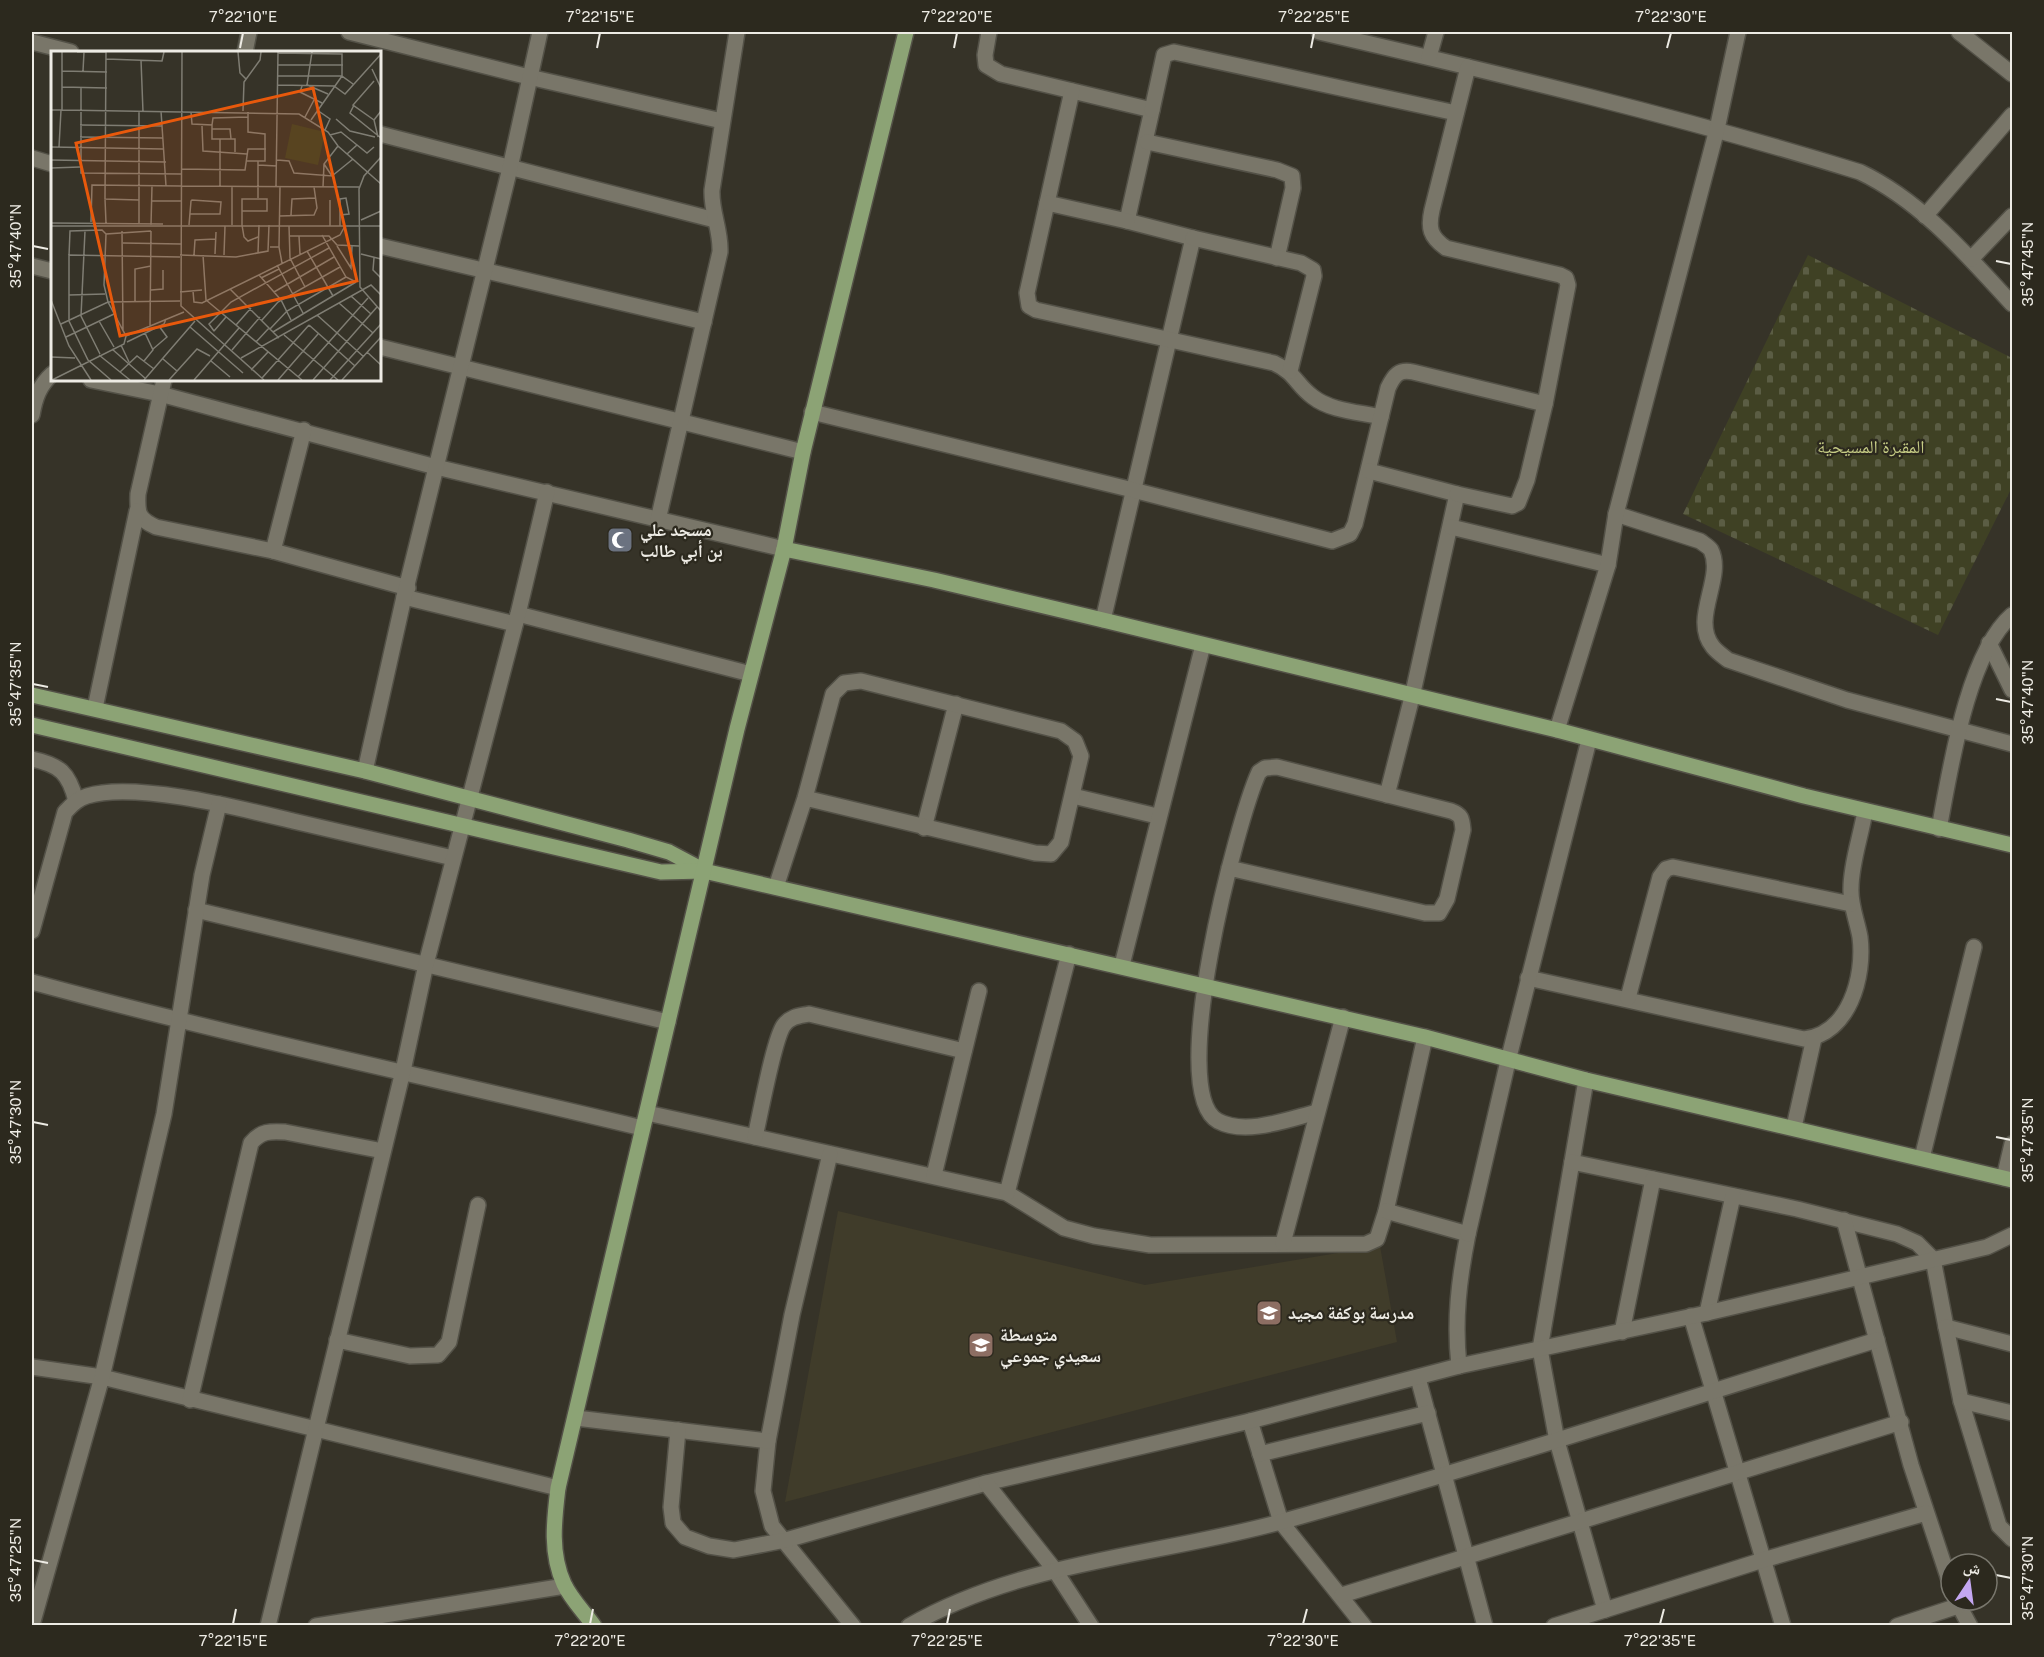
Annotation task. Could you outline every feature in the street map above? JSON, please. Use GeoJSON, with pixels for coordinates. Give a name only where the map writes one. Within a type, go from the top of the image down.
{"type":"FeatureCollection","features":[{"type":"Feature","properties":{"kind":"main road"},"geometry":{"type":"LineString","coordinates":[[594,1626],[565,1586],[555,1558],[553,1527],[558,1488],[642,1128],[784,549],[812,412],[906,32]]}},
{"type":"Feature","properties":{"kind":"main road"},"geometry":{"type":"LineString","coordinates":[[784,549],[934,580],[1103,620],[1412,697],[1557,730],[1865,811],[2013,845]]}},
{"type":"Feature","properties":{"kind":"main road"},"geometry":{"type":"LineString","coordinates":[[32,695],[365,771],[669,852],[704,871]]}},
{"type":"Feature","properties":{"kind":"main road"},"geometry":{"type":"LineString","coordinates":[[32,725],[353,798],[661,872],[704,871],[1122,965],[1425,1037],[1508,1061],[1717,1112],[1794,1127],[2008,1179]]}},
{"type":"Feature","properties":{"kind":"street"},"geometry":{"type":"LineString","coordinates":[[245,51],[249,32]]}},
{"type":"Feature","properties":{"kind":"street"},"geometry":{"type":"LineString","coordinates":[[349,32],[529,77],[722,121]]}},
{"type":"Feature","properties":{"kind":"street"},"geometry":{"type":"LineString","coordinates":[[365,771],[436,467],[510,168],[540,32]]}},
{"type":"Feature","properties":{"kind":"street"},"geometry":{"type":"LineString","coordinates":[[658,520],[720,252],[721,237],[711,207],[712,190],[737,32]]}},
{"type":"Feature","properties":{"kind":"street"},"geometry":{"type":"LineString","coordinates":[[990,32],[984,55],[986,65],[1001,74],[1152,110]]}},
{"type":"Feature","properties":{"kind":"street"},"geometry":{"type":"LineString","coordinates":[[1319,32],[1515,76],[1717,129],[1860,172],[1880,182],[1925,216],[1971,259],[2013,304]]}},
{"type":"Feature","properties":{"kind":"street"},"geometry":{"type":"LineString","coordinates":[[1429,57],[1436,32]]}},
{"type":"Feature","properties":{"kind":"street"},"geometry":{"type":"LineString","coordinates":[[1557,730],[1608,565],[1616,514],[1717,129],[1738,32]]}},
{"type":"Feature","properties":{"kind":"street"},"geometry":{"type":"LineString","coordinates":[[1959,32],[2013,74]]}},
{"type":"Feature","properties":{"kind":"street"},"geometry":{"type":"LineString","coordinates":[[32,42],[67,51]]}},
{"type":"Feature","properties":{"kind":"street"},"geometry":{"type":"LineString","coordinates":[[1127,221],[1147,142],[1164,55],[1174,52],[1456,114]]}},
{"type":"Feature","properties":{"kind":"street"},"geometry":{"type":"LineString","coordinates":[[1369,471],[1512,506],[1518,503],[1527,480],[1567,294],[1566,278],[1446,248],[1436,241],[1430,231],[1432,210],[1468,67]]}},
{"type":"Feature","properties":{"kind":"street"},"geometry":{"type":"LineString","coordinates":[[1072,91],[1027,292],[1029,306],[1036,310],[1274,363],[1290,371],[1307,392],[1321,402],[1381,417]]}},
{"type":"Feature","properties":{"kind":"street"},"geometry":{"type":"LineString","coordinates":[[1925,216],[2013,116]]}},
{"type":"Feature","properties":{"kind":"street"},"geometry":{"type":"LineString","coordinates":[[381,134],[715,220]]}},
{"type":"Feature","properties":{"kind":"street"},"geometry":{"type":"LineString","coordinates":[[1147,142],[1277,170],[1292,176],[1293,188],[1277,258]]}},
{"type":"Feature","properties":{"kind":"street"},"geometry":{"type":"LineString","coordinates":[[32,158],[51,164]]}},
{"type":"Feature","properties":{"kind":"street"},"geometry":{"type":"LineString","coordinates":[[1047,203],[1308,266],[1313,270],[1314,276],[1290,371]]}},
{"type":"Feature","properties":{"kind":"street"},"geometry":{"type":"LineString","coordinates":[[1971,259],[2013,216]]}},
{"type":"Feature","properties":{"kind":"street"},"geometry":{"type":"LineString","coordinates":[[1103,620],[1171,341],[1193,238]]}},
{"type":"Feature","properties":{"kind":"street"},"geometry":{"type":"LineString","coordinates":[[381,246],[704,322]]}},
{"type":"Feature","properties":{"kind":"street"},"geometry":{"type":"LineString","coordinates":[[32,266],[51,271]]}},
{"type":"Feature","properties":{"kind":"street"},"geometry":{"type":"LineString","coordinates":[[381,346],[803,452]]}},
{"type":"Feature","properties":{"kind":"street"},"geometry":{"type":"LineString","coordinates":[[812,412],[1332,541],[1350,534],[1355,524],[1392,378],[1404,370],[1545,404]]}},
{"type":"Feature","properties":{"kind":"street"},"geometry":{"type":"LineString","coordinates":[[32,415],[39,390],[51,375]]}},
{"type":"Feature","properties":{"kind":"street"},"geometry":{"type":"LineString","coordinates":[[101,381],[162,387],[436,467],[784,549]]}},
{"type":"Feature","properties":{"kind":"street"},"geometry":{"type":"LineString","coordinates":[[95,708],[162,387]]}},
{"type":"Feature","properties":{"kind":"street"},"geometry":{"type":"LineString","coordinates":[[273,552],[304,430]]}},
{"type":"Feature","properties":{"kind":"street"},"geometry":{"type":"LineString","coordinates":[[268,1626],[403,1071],[426,964],[462,826],[467,798],[517,619],[547,492]]}},
{"type":"Feature","properties":{"kind":"street"},"geometry":{"type":"LineString","coordinates":[[1386,795],[1412,697],[1457,494]]}},
{"type":"Feature","properties":{"kind":"street"},"geometry":{"type":"LineString","coordinates":[[137,511],[142,520],[156,527],[273,552],[406,592],[752,674]]}},
{"type":"Feature","properties":{"kind":"street"},"geometry":{"type":"LineString","coordinates":[[1616,514],[1701,541],[1711,550],[1714,564],[1706,610],[1706,631],[1712,646],[1728,660],[1848,700],[2013,744]]}},
{"type":"Feature","properties":{"kind":"street"},"geometry":{"type":"LineString","coordinates":[[1451,527],[1608,565]]}},
{"type":"Feature","properties":{"kind":"street"},"geometry":{"type":"LineString","coordinates":[[1939,829],[1960,731],[1989,643],[2013,615]]}},
{"type":"Feature","properties":{"kind":"street"},"geometry":{"type":"LineString","coordinates":[[1989,643],[2013,690]]}},
{"type":"Feature","properties":{"kind":"street"},"geometry":{"type":"LineString","coordinates":[[1122,965],[1157,816],[1203,645]]}},
{"type":"Feature","properties":{"kind":"street"},"geometry":{"type":"LineString","coordinates":[[776,887],[805,798],[833,694],[844,683],[861,681],[1061,731],[1070,736],[1079,748],[1081,756],[1061,842],[1051,854],[1043,855],[924,828],[805,798]]}},
{"type":"Feature","properties":{"kind":"street"},"geometry":{"type":"LineString","coordinates":[[924,828],[956,704]]}},
{"type":"Feature","properties":{"kind":"street"},"geometry":{"type":"LineString","coordinates":[[1459,1366],[1456,1331],[1458,1286],[1468,1234],[1528,978],[1589,740]]}},
{"type":"Feature","properties":{"kind":"street"},"geometry":{"type":"LineString","coordinates":[[32,759],[50,762],[70,778],[76,801]]}},
{"type":"Feature","properties":{"kind":"street"},"geometry":{"type":"LineString","coordinates":[[1229,868],[1425,913],[1439,913],[1447,899],[1463,830],[1462,819],[1459,814],[1451,811],[1276,767],[1265,768],[1258,772],[1229,868],[1205,986],[1199,1023],[1198,1052],[1201,1083],[1206,1106],[1212,1117],[1230,1125],[1247,1127],[1317,1112]]}},
{"type":"Feature","properties":{"kind":"street"},"geometry":{"type":"LineString","coordinates":[[32,931],[65,812],[76,801],[88,795],[116,792],[154,794],[219,804],[453,858]]}},
{"type":"Feature","properties":{"kind":"street"},"geometry":{"type":"LineString","coordinates":[[1073,796],[1157,816]]}},
{"type":"Feature","properties":{"kind":"street"},"geometry":{"type":"LineString","coordinates":[[32,1625],[102,1377],[164,1114],[196,910],[219,804]]}},
{"type":"Feature","properties":{"kind":"street"},"geometry":{"type":"LineString","coordinates":[[1528,978],[1628,998],[1804,1039],[1814,1038],[1838,1024],[1845,1016],[1854,990],[1860,939],[1851,904],[1851,885],[1865,811]]}},
{"type":"Feature","properties":{"kind":"street"},"geometry":{"type":"LineString","coordinates":[[1628,998],[1660,877],[1666,869],[1673,867],[1851,904]]}},
{"type":"Feature","properties":{"kind":"street"},"geometry":{"type":"LineString","coordinates":[[196,910],[668,1022]]}},
{"type":"Feature","properties":{"kind":"street"},"geometry":{"type":"LineString","coordinates":[[1922,1158],[1974,947]]}},
{"type":"Feature","properties":{"kind":"street"},"geometry":{"type":"LineString","coordinates":[[1006,1193],[1069,954]]}},
{"type":"Feature","properties":{"kind":"street"},"geometry":{"type":"LineString","coordinates":[[32,982],[180,1022],[403,1071],[642,1128]]}},
{"type":"Feature","properties":{"kind":"street"},"geometry":{"type":"LineString","coordinates":[[934,1175],[979,991]]}},
{"type":"Feature","properties":{"kind":"street"},"geometry":{"type":"LineString","coordinates":[[755,1137],[783,1025],[793,1017],[809,1014],[964,1051]]}},
{"type":"Feature","properties":{"kind":"street"},"geometry":{"type":"LineString","coordinates":[[1283,1243],[1343,1017]]}},
{"type":"Feature","properties":{"kind":"street"},"geometry":{"type":"LineString","coordinates":[[646,1113],[934,1175],[1006,1193],[1064,1228],[1094,1236],[1150,1245],[1366,1244],[1377,1239],[1386,1211],[1425,1037]]}},
{"type":"Feature","properties":{"kind":"street"},"geometry":{"type":"LineString","coordinates":[[1794,1127],[1814,1038]]}},
{"type":"Feature","properties":{"kind":"street"},"geometry":{"type":"LineString","coordinates":[[1586,1080],[1540,1349],[1557,1441],[1605,1610]]}},
{"type":"Feature","properties":{"kind":"street"},"geometry":{"type":"LineString","coordinates":[[190,1400],[251,1143],[257,1135],[269,1131],[285,1131],[383,1150]]}},
{"type":"Feature","properties":{"kind":"street"},"geometry":{"type":"LineString","coordinates":[[2008,1179],[2013,1144]]}},
{"type":"Feature","properties":{"kind":"street"},"geometry":{"type":"LineString","coordinates":[[830,1154],[792,1315],[768,1441],[763,1491],[766,1510],[772,1526],[786,1540],[853,1626]]}},
{"type":"Feature","properties":{"kind":"street"},"geometry":{"type":"LineString","coordinates":[[1572,1162],[1844,1220],[1898,1234],[1917,1243],[1933,1259],[1961,1401],[1999,1526],[2013,1539]]}},
{"type":"Feature","properties":{"kind":"street"},"geometry":{"type":"LineString","coordinates":[[1622,1332],[1653,1179]]}},
{"type":"Feature","properties":{"kind":"street"},"geometry":{"type":"LineString","coordinates":[[1707,1312],[1733,1196]]}},
{"type":"Feature","properties":{"kind":"street"},"geometry":{"type":"LineString","coordinates":[[337,1340],[411,1356],[438,1355],[449,1342],[478,1205]]}},
{"type":"Feature","properties":{"kind":"street"},"geometry":{"type":"LineString","coordinates":[[1386,1211],[1468,1234]]}},
{"type":"Feature","properties":{"kind":"street"},"geometry":{"type":"LineString","coordinates":[[1844,1220],[1926,1513],[1939,1552]]}},
{"type":"Feature","properties":{"kind":"street"},"geometry":{"type":"LineString","coordinates":[[678,1430],[671,1507],[673,1523],[685,1537],[709,1546],[734,1550],[786,1540],[986,1483],[1250,1421],[1459,1366],[1622,1332],[1987,1247],[2013,1235]]}},
{"type":"Feature","properties":{"kind":"street"},"geometry":{"type":"LineString","coordinates":[[1691,1316],[1783,1626]]}},
{"type":"Feature","properties":{"kind":"street"},"geometry":{"type":"LineString","coordinates":[[1946,1327],[2013,1344]]}},
{"type":"Feature","properties":{"kind":"street"},"geometry":{"type":"LineString","coordinates":[[909,1626],[971,1595],[1054,1569],[1281,1522],[1557,1441],[1877,1340]]}},
{"type":"Feature","properties":{"kind":"street"},"geometry":{"type":"LineString","coordinates":[[32,1367],[102,1377],[558,1488]]}},
{"type":"Feature","properties":{"kind":"street"},"geometry":{"type":"LineString","coordinates":[[1418,1378],[1469,1557],[1485,1626]]}},
{"type":"Feature","properties":{"kind":"street"},"geometry":{"type":"LineString","coordinates":[[1961,1401],[2013,1413]]}},
{"type":"Feature","properties":{"kind":"street"},"geometry":{"type":"LineString","coordinates":[[1260,1454],[1428,1413]]}},
{"type":"Feature","properties":{"kind":"street"},"geometry":{"type":"LineString","coordinates":[[576,1418],[768,1441]]}},
{"type":"Feature","properties":{"kind":"street"},"geometry":{"type":"LineString","coordinates":[[1250,1421],[1281,1522],[1342,1595],[1364,1626]]}},
{"type":"Feature","properties":{"kind":"street"},"geometry":{"type":"LineString","coordinates":[[1342,1595],[1901,1422]]}},
{"type":"Feature","properties":{"kind":"street"},"geometry":{"type":"LineString","coordinates":[[986,1483],[1054,1569],[1090,1626]]}},
{"type":"Feature","properties":{"kind":"street"},"geometry":{"type":"LineString","coordinates":[[1554,1626],[1763,1560],[1926,1513]]}},
{"type":"Feature","properties":{"kind":"street"},"geometry":{"type":"LineString","coordinates":[[316,1626],[405,1618],[565,1586]]}},
{"type":"Feature","properties":{"kind":"street"},"geometry":{"type":"LineString","coordinates":[[1897,1626],[1939,1610]]}},
{"type":"Feature","properties":{"kind":"street"},"geometry":{"type":"LineString","coordinates":[[1962,1612],[1970,1626]]}},
{"type":"Feature","properties":{"kind":"shaded area","name":"متوسطة سعيدي جموعي"},"geometry":{"type":"Polygon","coordinates":[[[838,1211],[1145,1285],[1380,1246],[1397,1342],[785,1502],[838,1211]]]}},
{"type":"Feature","properties":{"kind":"green space","name":"المقبرة المسيحية"},"geometry":{"type":"Polygon","coordinates":[[[1808,255],[2012,358],[2012,487],[1938,635],[1683,514],[1808,255]]]}},
{"type":"Feature","properties":{"kind":"place","name":"مسجد علي بن أبي طالب"},"geometry":{"type":"Point","coordinates":[620,540]}},
{"type":"Feature","properties":{"kind":"place","name":"مدرسة بوكفة مجيد"},"geometry":{"type":"Point","coordinates":[1269,1313]}},
{"type":"Feature","properties":{"kind":"place","name":"متوسطة سعيدي جموعي"},"geometry":{"type":"Point","coordinates":[981,1345]}}]}
